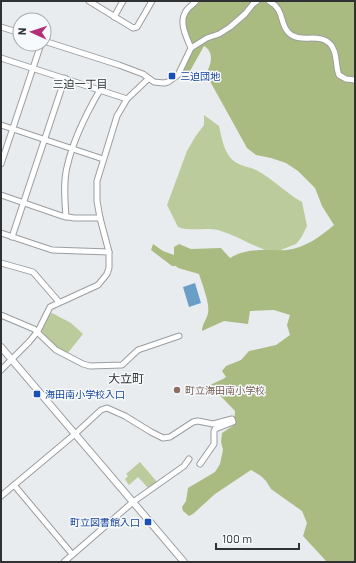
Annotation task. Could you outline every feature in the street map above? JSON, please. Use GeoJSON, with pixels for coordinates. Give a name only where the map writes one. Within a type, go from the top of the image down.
{"type":"FeatureCollection","features":[{"type":"Feature","properties":{"kind":"street"},"geometry":{"type":"LineString","coordinates":[[89,1],[133,28],[137,27],[152,1]]}},
{"type":"Feature","properties":{"kind":"street"},"geometry":{"type":"LineString","coordinates":[[114,17],[123,1]]}},
{"type":"Feature","properties":{"kind":"street"},"geometry":{"type":"LineString","coordinates":[[191,48],[186,36],[183,17],[186,11],[196,1]]}},
{"type":"Feature","properties":{"kind":"street"},"geometry":{"type":"LineString","coordinates":[[52,44],[124,67],[143,74],[148,79],[159,83],[168,82],[178,75],[191,48],[207,38],[219,34],[230,27],[257,1]]}},
{"type":"Feature","properties":{"kind":"street"},"geometry":{"type":"LineString","coordinates":[[269,1],[279,10],[287,32],[296,37],[320,38],[326,40],[334,49],[339,75],[343,78],[355,80]]}},
{"type":"Feature","properties":{"kind":"street"},"geometry":{"type":"LineString","coordinates":[[1,27],[12,30]]}},
{"type":"Feature","properties":{"kind":"street"},"geometry":{"type":"LineString","coordinates":[[1,164],[38,52]]}},
{"type":"Feature","properties":{"kind":"street"},"geometry":{"type":"LineString","coordinates":[[1,58],[127,99]]}},
{"type":"Feature","properties":{"kind":"street"},"geometry":{"type":"LineString","coordinates":[[12,237],[65,78]]}},
{"type":"Feature","properties":{"kind":"street"},"geometry":{"type":"LineString","coordinates":[[1,370],[38,331],[48,309],[59,302],[90,290],[98,285],[107,274],[109,268],[109,252],[100,218],[97,181],[118,116],[127,99],[148,79]]}},
{"type":"Feature","properties":{"kind":"street"},"geometry":{"type":"LineString","coordinates":[[66,217],[66,168],[80,128],[100,90]]}},
{"type":"Feature","properties":{"kind":"street"},"geometry":{"type":"LineString","coordinates":[[1,126],[103,159]]}},
{"type":"Feature","properties":{"kind":"street"},"geometry":{"type":"LineString","coordinates":[[1,196],[66,217],[100,218]]}},
{"type":"Feature","properties":{"kind":"street"},"geometry":{"type":"LineString","coordinates":[[1,233],[52,250],[109,252]]}},
{"type":"Feature","properties":{"kind":"street"},"geometry":{"type":"LineString","coordinates":[[1,263],[33,272],[59,302]]}},
{"type":"Feature","properties":{"kind":"street"},"geometry":{"type":"LineString","coordinates":[[1,315],[38,331],[56,350],[90,366],[122,364],[138,350],[179,336]]}},
{"type":"Feature","properties":{"kind":"street"},"geometry":{"type":"LineString","coordinates":[[1,347],[184,562]]}},
{"type":"Feature","properties":{"kind":"street"},"geometry":{"type":"LineString","coordinates":[[1,496],[76,434],[101,410],[107,408],[125,416],[163,438],[170,437],[193,422],[198,421],[214,424],[232,419],[233,422],[215,429],[214,444],[200,464]]}},
{"type":"Feature","properties":{"kind":"street"},"geometry":{"type":"LineString","coordinates":[[64,562],[133,502],[184,466],[190,459]]}},
{"type":"Feature","properties":{"kind":"street"},"geometry":{"type":"LineString","coordinates":[[14,485],[72,554]]}},
{"type":"Feature","properties":{"kind":"green space"},"geometry":{"type":"Polygon","coordinates":[[[199,1],[354,1],[355,3],[355,562],[327,562],[303,536],[307,523],[302,511],[271,489],[261,476],[251,470],[215,494],[193,514],[189,516],[183,511],[182,507],[186,501],[188,488],[215,472],[220,464],[223,450],[221,442],[222,433],[234,425],[235,411],[210,385],[226,377],[222,371],[226,366],[241,360],[249,351],[276,345],[290,335],[287,325],[290,315],[274,310],[250,311],[248,324],[224,321],[202,331],[208,309],[207,299],[199,274],[172,266],[151,250],[153,244],[163,251],[174,255],[174,247],[179,244],[191,249],[221,248],[230,258],[244,252],[251,251],[294,249],[318,237],[334,225],[322,206],[315,188],[298,171],[286,163],[256,155],[247,148],[206,74],[211,55],[204,46],[190,71],[183,72],[183,68],[192,49],[185,21],[187,13],[199,1]]]}},
{"type":"Feature","properties":{"kind":"green space"},"geometry":{"type":"Polygon","coordinates":[[[204,115],[219,126],[222,141],[231,159],[240,165],[254,169],[302,202],[307,226],[296,244],[273,253],[218,230],[188,229],[178,227],[167,205],[187,151],[204,125],[204,115]]]}},
{"type":"Feature","properties":{"kind":"green space"},"geometry":{"type":"Polygon","coordinates":[[[52,313],[71,323],[83,334],[67,354],[51,344],[42,333],[44,323],[49,314],[52,313]]]}},
{"type":"Feature","properties":{"kind":"green space"},"geometry":{"type":"Polygon","coordinates":[[[140,462],[157,482],[149,489],[138,477],[129,485],[125,479],[128,476],[126,474],[140,462]]]}},
{"type":"Feature","properties":{"kind":"water"},"geometry":{"type":"Polygon","coordinates":[[[195,283],[201,303],[189,307],[183,287],[195,283]]]}},
{"type":"Feature","properties":{"kind":"place","name":"三迫団地"},"geometry":{"type":"Point","coordinates":[172,76]}},
{"type":"Feature","properties":{"kind":"place","name":"町立海田南小学校"},"geometry":{"type":"Point","coordinates":[177,390]}},
{"type":"Feature","properties":{"kind":"place","name":"海田南小学校入口"},"geometry":{"type":"Point","coordinates":[37,394]}},
{"type":"Feature","properties":{"kind":"place","name":"町立図書館入口"},"geometry":{"type":"Point","coordinates":[148,522]}},
{"type":"Feature","properties":{"kind":"district","name":"三迫一丁目"},"geometry":{"type":"Point","coordinates":[80,83]}},
{"type":"Feature","properties":{"kind":"district","name":"大立町"},"geometry":{"type":"Point","coordinates":[126,378]}}]}
